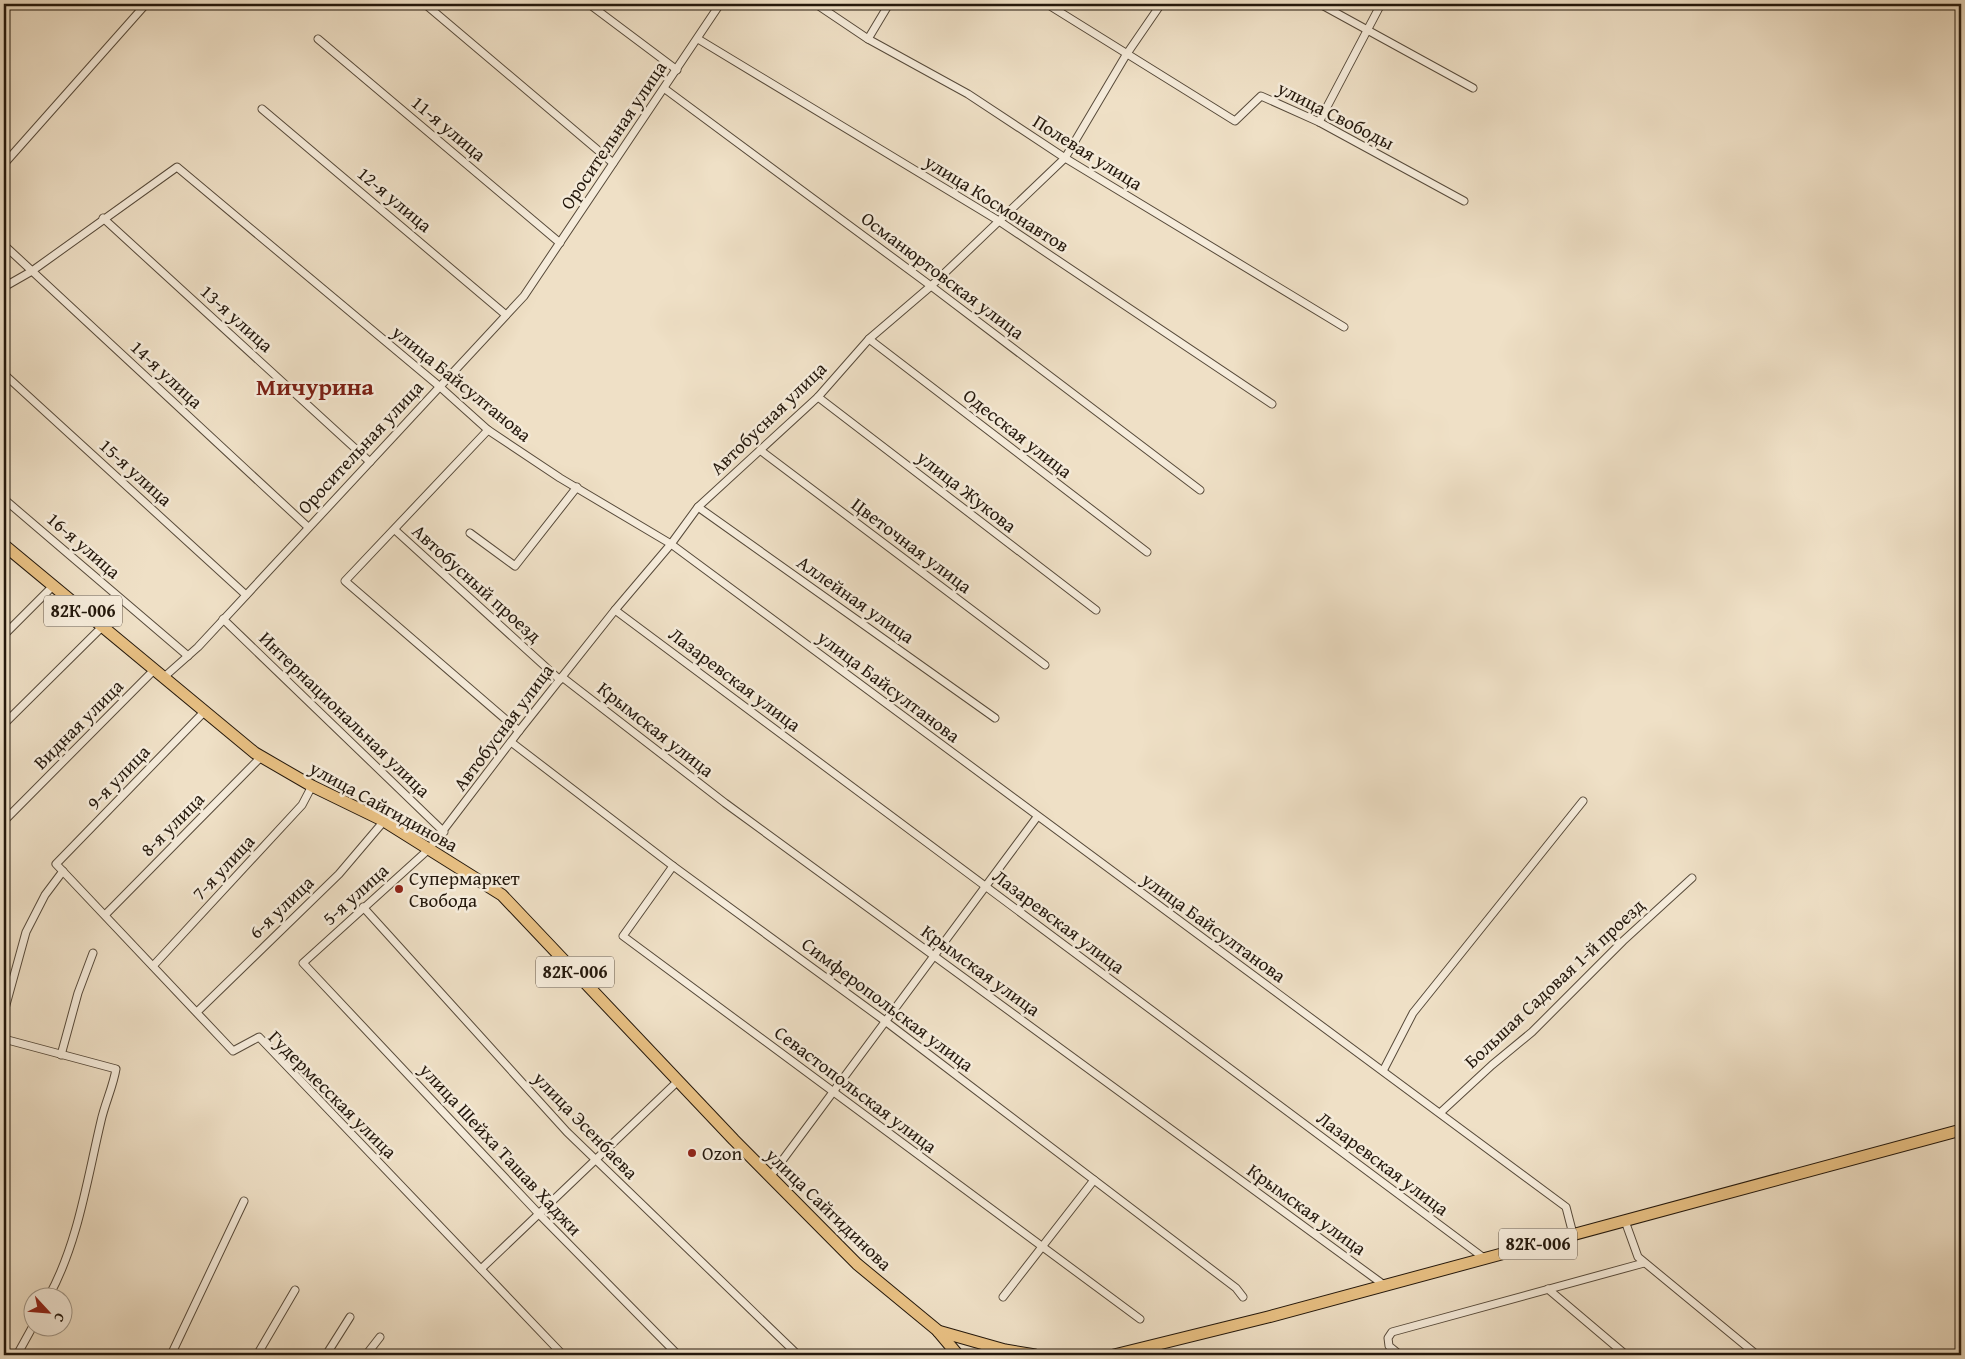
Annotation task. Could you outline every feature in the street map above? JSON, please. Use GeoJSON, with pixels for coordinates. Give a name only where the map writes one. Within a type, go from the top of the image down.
{"type":"FeatureCollection","features":[{"type":"Feature","properties":{"kind":"main road","name":"улица Сайгидинова"},"geometry":{"type":"LineString","coordinates":[[4,545],[204,712],[262,756],[312,786],[384,821],[502,895],[678,1081],[856,1264],[937,1330],[958,1355]]}},
{"type":"Feature","properties":{"kind":"main road","name":"82К-006"},"geometry":{"type":"LineString","coordinates":[[1114,1355],[1625,1221],[1961,1130]]}},
{"type":"Feature","properties":{"kind":"main road","name":"82К-006"},"geometry":{"type":"LineString","coordinates":[[937,1330],[1005,1350],[1036,1355]]}},
{"type":"Feature","properties":{"kind":"street"},"geometry":{"type":"LineString","coordinates":[[4,164],[146,4]]}},
{"type":"Feature","properties":{"kind":"street"},"geometry":{"type":"LineString","coordinates":[[425,4],[613,163]]}},
{"type":"Feature","properties":{"kind":"street"},"geometry":{"type":"LineString","coordinates":[[589,4],[677,70]]}},
{"type":"Feature","properties":{"kind":"street","name":"Оросительная улица"},"geometry":{"type":"LineString","coordinates":[[159,674],[188,656],[224,620],[308,527],[524,296],[665,89],[720,4]]}},
{"type":"Feature","properties":{"kind":"street","name":"Полевая улица"},"geometry":{"type":"LineString","coordinates":[[816,4],[868,39],[968,94],[1065,158],[1344,327]]}},
{"type":"Feature","properties":{"kind":"street"},"geometry":{"type":"LineString","coordinates":[[868,39],[889,4]]}},
{"type":"Feature","properties":{"kind":"street","name":"улица Свободы"},"geometry":{"type":"LineString","coordinates":[[1047,4],[1126,55],[1235,121],[1261,96],[1319,122],[1464,201]]}},
{"type":"Feature","properties":{"kind":"street","name":"Автобусная улица"},"geometry":{"type":"LineString","coordinates":[[429,850],[519,731],[615,610],[671,544],[698,507],[818,397],[869,339],[931,286],[1065,158],[1126,55],[1161,4]]}},
{"type":"Feature","properties":{"kind":"street"},"geometry":{"type":"LineString","coordinates":[[1320,4],[1473,88]]}},
{"type":"Feature","properties":{"kind":"street"},"geometry":{"type":"LineString","coordinates":[[1319,122],[1381,4]]}},
{"type":"Feature","properties":{"kind":"street","name":"11-я улица"},"geometry":{"type":"LineString","coordinates":[[318,39],[560,242]]}},
{"type":"Feature","properties":{"kind":"street","name":"улица Космонавтов"},"geometry":{"type":"LineString","coordinates":[[698,39],[999,221],[1272,404]]}},
{"type":"Feature","properties":{"kind":"street","name":"Османюртовская улица"},"geometry":{"type":"LineString","coordinates":[[665,89],[931,286],[1200,490]]}},
{"type":"Feature","properties":{"kind":"street","name":"12-я улица"},"geometry":{"type":"LineString","coordinates":[[262,108],[506,315]]}},
{"type":"Feature","properties":{"kind":"street","name":"улица Байсултанова"},"geometry":{"type":"LineString","coordinates":[[104,218],[177,167],[439,386],[488,430],[671,544],[1037,817],[1383,1071],[1566,1207],[1573,1234]]}},
{"type":"Feature","properties":{"kind":"street"},"geometry":{"type":"LineString","coordinates":[[4,287],[32,271],[104,218]]}},
{"type":"Feature","properties":{"kind":"street","name":"13-я улица"},"geometry":{"type":"LineString","coordinates":[[104,218],[370,462]]}},
{"type":"Feature","properties":{"kind":"street","name":"14-я улица"},"geometry":{"type":"LineString","coordinates":[[4,245],[308,527]]}},
{"type":"Feature","properties":{"kind":"street","name":"Одесская улица"},"geometry":{"type":"LineString","coordinates":[[869,339],[1147,552]]}},
{"type":"Feature","properties":{"kind":"street","name":"15-я улица"},"geometry":{"type":"LineString","coordinates":[[4,374],[246,595]]}},
{"type":"Feature","properties":{"kind":"street","name":"улица Жукова"},"geometry":{"type":"LineString","coordinates":[[818,397],[1096,610]]}},
{"type":"Feature","properties":{"kind":"street"},"geometry":{"type":"LineString","coordinates":[[488,430],[345,581],[519,731]]}},
{"type":"Feature","properties":{"kind":"street","name":"Цветочная улица"},"geometry":{"type":"LineString","coordinates":[[760,450],[1045,665]]}},
{"type":"Feature","properties":{"kind":"street"},"geometry":{"type":"LineString","coordinates":[[470,533],[515,566],[577,487]]}},
{"type":"Feature","properties":{"kind":"street","name":"16-я улица"},"geometry":{"type":"LineString","coordinates":[[4,498],[188,656]]}},
{"type":"Feature","properties":{"kind":"street","name":"Аллейная улица"},"geometry":{"type":"LineString","coordinates":[[698,507],[995,718]]}},
{"type":"Feature","properties":{"kind":"street","name":"Автобусный проезд"},"geometry":{"type":"LineString","coordinates":[[395,530],[561,678]]}},
{"type":"Feature","properties":{"kind":"street"},"geometry":{"type":"LineString","coordinates":[[4,635],[53,586]]}},
{"type":"Feature","properties":{"kind":"street","name":"Лазаревская улица"},"geometry":{"type":"LineString","coordinates":[[615,610],[1484,1258]]}},
{"type":"Feature","properties":{"kind":"street","name":"Интернациональная улица"},"geometry":{"type":"LineString","coordinates":[[224,620],[444,832]]}},
{"type":"Feature","properties":{"kind":"street"},"geometry":{"type":"LineString","coordinates":[[4,724],[102,628]]}},
{"type":"Feature","properties":{"kind":"street","name":"Видная улица"},"geometry":{"type":"LineString","coordinates":[[4,821],[159,674]]}},
{"type":"Feature","properties":{"kind":"street","name":"Крымская улица"},"geometry":{"type":"LineString","coordinates":[[561,678],[725,803],[1384,1285]]}},
{"type":"Feature","properties":{"kind":"street","name":"9-я улица"},"geometry":{"type":"LineString","coordinates":[[56,864],[204,712]]}},
{"type":"Feature","properties":{"kind":"street","name":"Симферопольская улица"},"geometry":{"type":"LineString","coordinates":[[511,742],[673,866],[885,1021],[1236,1288],[1243,1297]]}},
{"type":"Feature","properties":{"kind":"street","name":"8-я улица"},"geometry":{"type":"LineString","coordinates":[[106,914],[262,756]]}},
{"type":"Feature","properties":{"kind":"street","name":"7-я улица"},"geometry":{"type":"LineString","coordinates":[[153,966],[302,805],[312,786]]}},
{"type":"Feature","properties":{"kind":"street"},"geometry":{"type":"LineString","coordinates":[[1383,1071],[1413,1012],[1583,801]]}},
{"type":"Feature","properties":{"kind":"street"},"geometry":{"type":"LineString","coordinates":[[770,1176],[1037,817]]}},
{"type":"Feature","properties":{"kind":"street","name":"6-я улица"},"geometry":{"type":"LineString","coordinates":[[197,1012],[339,874],[384,821]]}},
{"type":"Feature","properties":{"kind":"street","name":"5-я улица"},"geometry":{"type":"LineString","coordinates":[[303,963],[363,907],[429,850]]}},
{"type":"Feature","properties":{"kind":"street","name":"Гудермесская улица"},"geometry":{"type":"LineString","coordinates":[[56,864],[106,914],[233,1051],[259,1037],[563,1355]]}},
{"type":"Feature","properties":{"kind":"street","name":"Севастопольская улица"},"geometry":{"type":"LineString","coordinates":[[673,866],[623,936],[1140,1319]]}},
{"type":"Feature","properties":{"kind":"street"},"geometry":{"type":"LineString","coordinates":[[4,1012],[26,932],[45,895],[63,871]]}},
{"type":"Feature","properties":{"kind":"street","name":"Большая Садовая 1-й проезд"},"geometry":{"type":"LineString","coordinates":[[1440,1114],[1492,1065],[1532,1032],[1629,936],[1692,878]]}},
{"type":"Feature","properties":{"kind":"street","name":"улица Эсенбаева"},"geometry":{"type":"LineString","coordinates":[[363,907],[596,1162],[798,1355]]}},
{"type":"Feature","properties":{"kind":"street"},"geometry":{"type":"LineString","coordinates":[[61,1055],[78,993],[93,953]]}},
{"type":"Feature","properties":{"kind":"street","name":"улица Шейха Ташав Хаджи"},"geometry":{"type":"LineString","coordinates":[[303,963],[539,1214],[678,1355]]}},
{"type":"Feature","properties":{"kind":"street"},"geometry":{"type":"LineString","coordinates":[[4,1039],[116,1069],[101,1118],[77,1227],[55,1286]]}},
{"type":"Feature","properties":{"kind":"street"},"geometry":{"type":"LineString","coordinates":[[481,1269],[596,1162],[678,1081]]}},
{"type":"Feature","properties":{"kind":"street"},"geometry":{"type":"LineString","coordinates":[[1002,1297],[1094,1180]]}},
{"type":"Feature","properties":{"kind":"street"},"geometry":{"type":"LineString","coordinates":[[171,1355],[244,1201]]}},
{"type":"Feature","properties":{"kind":"street"},"geometry":{"type":"LineString","coordinates":[[1625,1221],[1635,1252],[1644,1263],[1757,1355]]}},
{"type":"Feature","properties":{"kind":"street"},"geometry":{"type":"LineString","coordinates":[[1400,1355],[1389,1346],[1388,1338],[1392,1332],[1644,1263]]}},
{"type":"Feature","properties":{"kind":"street"},"geometry":{"type":"LineString","coordinates":[[1548,1289],[1626,1355]]}},
{"type":"Feature","properties":{"kind":"street"},"geometry":{"type":"LineString","coordinates":[[257,1355],[295,1290]]}},
{"type":"Feature","properties":{"kind":"street"},"geometry":{"type":"LineString","coordinates":[[326,1355],[350,1317]]}},
{"type":"Feature","properties":{"kind":"street"},"geometry":{"type":"LineString","coordinates":[[17,1355],[27,1336]]}},
{"type":"Feature","properties":{"kind":"street"},"geometry":{"type":"LineString","coordinates":[[366,1355],[380,1337]]}},
{"type":"Feature","properties":{"kind":"place","name":"Супермаркет Свобода"},"geometry":{"type":"Point","coordinates":[399,889]}},
{"type":"Feature","properties":{"kind":"place","name":"Ozon"},"geometry":{"type":"Point","coordinates":[692,1153]}},
{"type":"Feature","properties":{"kind":"district","name":"Мичурина"},"geometry":{"type":"Point","coordinates":[315,387]}}]}
